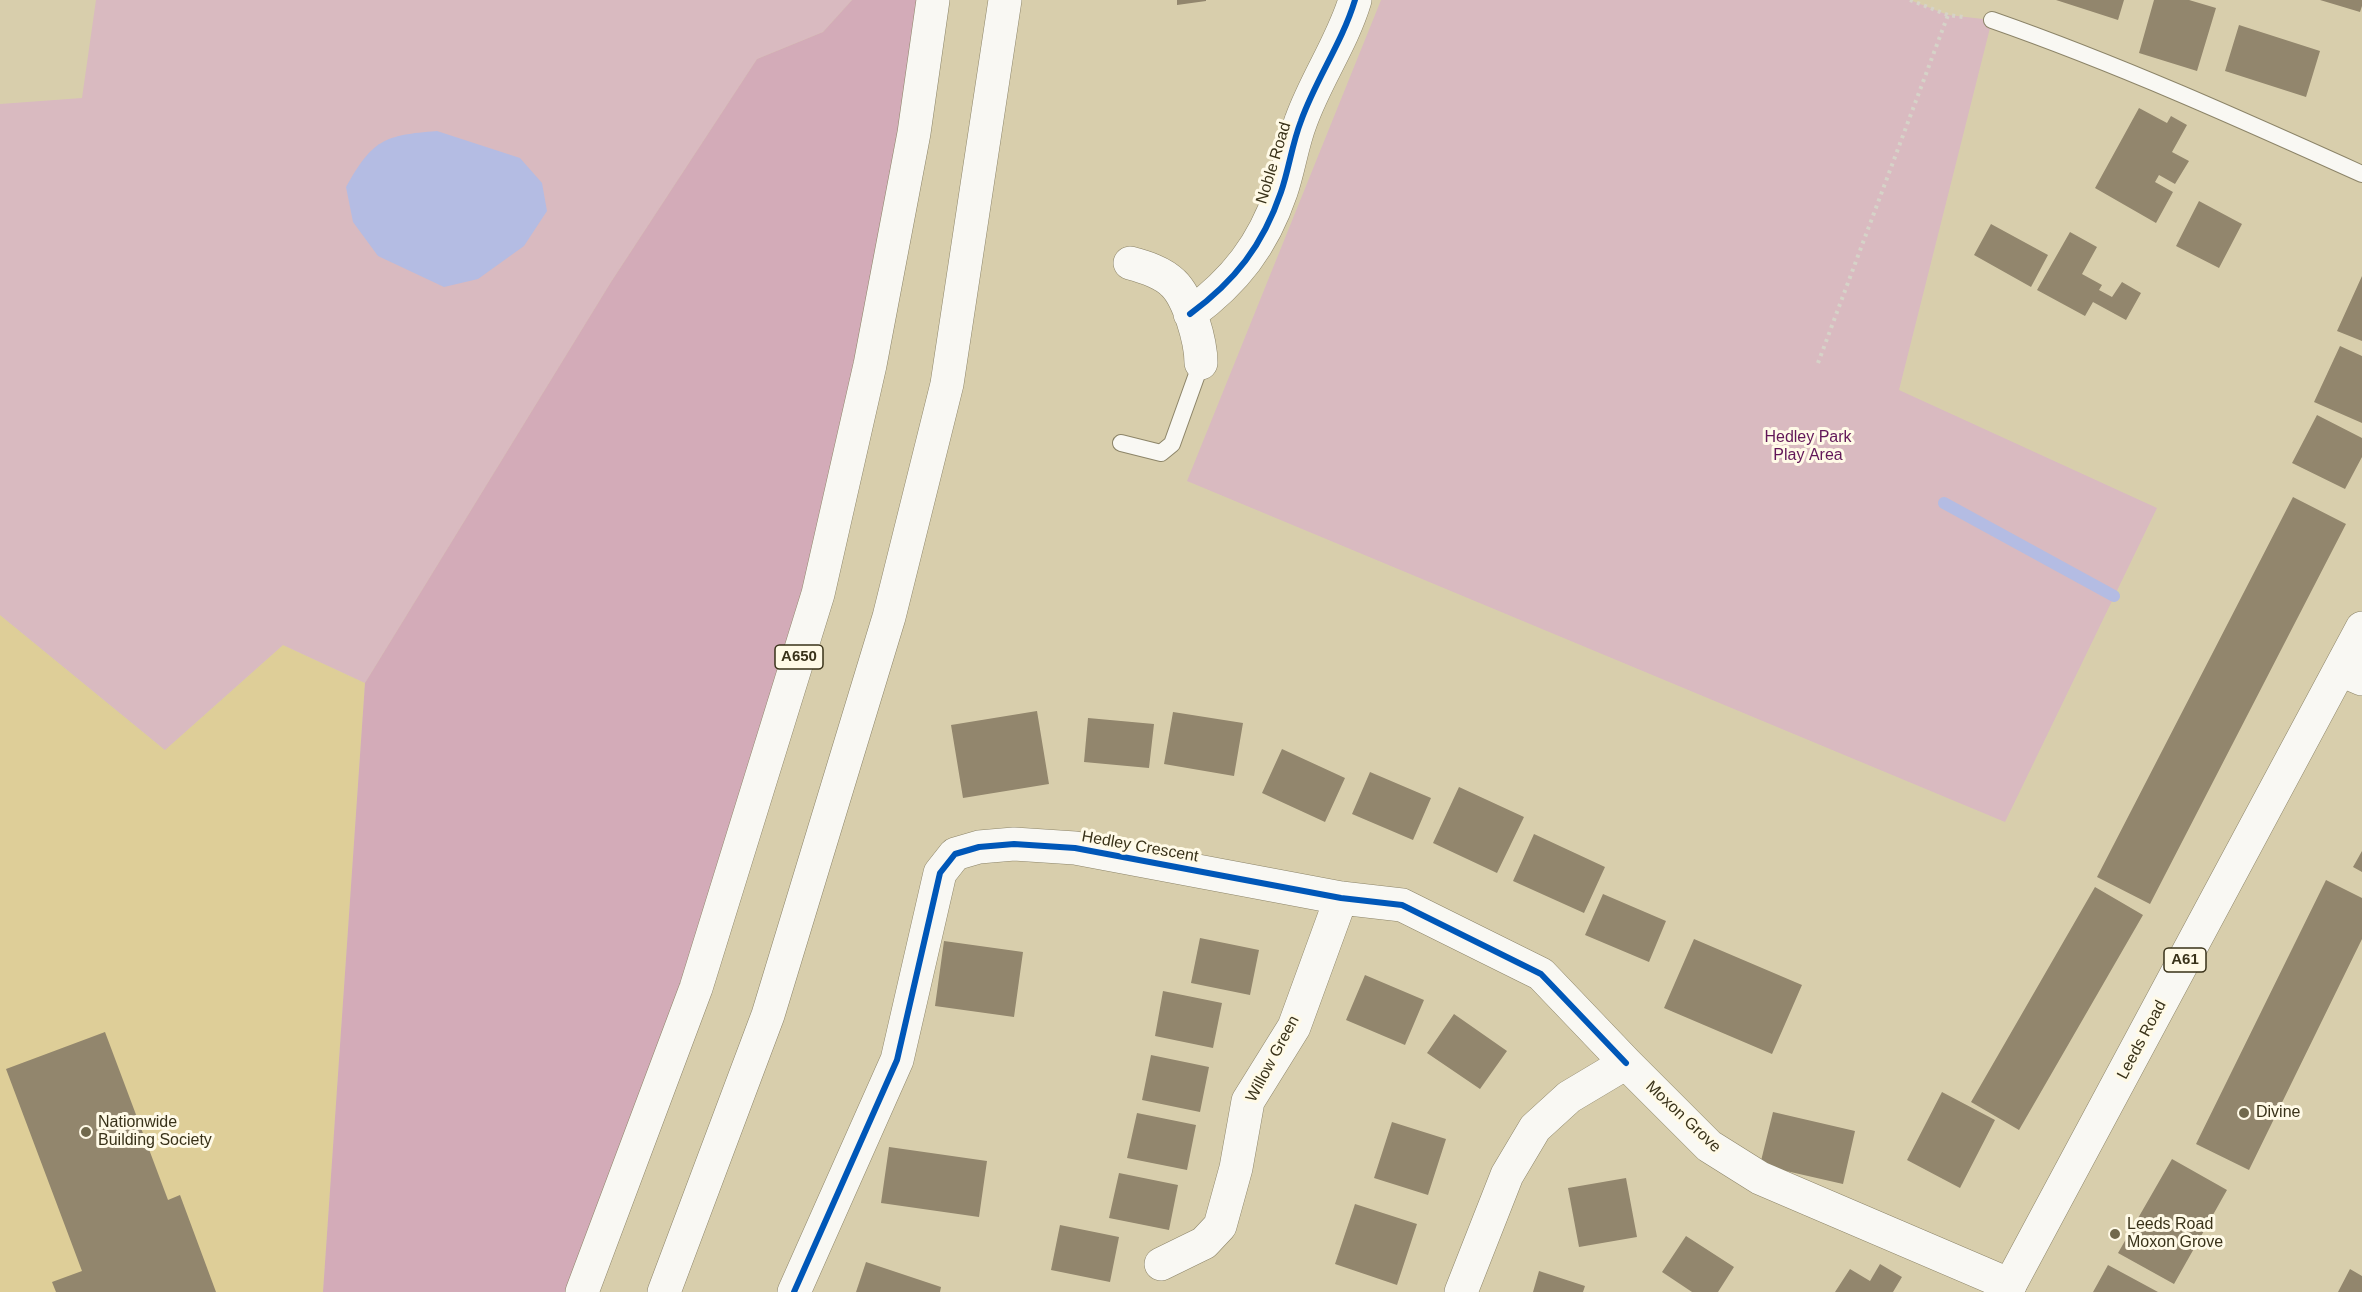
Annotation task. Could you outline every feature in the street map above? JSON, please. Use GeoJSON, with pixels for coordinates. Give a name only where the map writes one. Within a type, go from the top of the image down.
{"type":"FeatureCollection","features":[{"type":"Feature","properties":{"kind":"main road","name":"A650"},"geometry":{"type":"LineString","coordinates":[[582,1292],[696,988],[818,594],[875,342],[914,133],[933,0]]}},
{"type":"Feature","properties":{"kind":"main road"},"geometry":{"type":"LineString","coordinates":[[664,1292],[768,1015],[888,617],[947,384],[1005,0]]}},
{"type":"Feature","properties":{"kind":"main road","name":"Noble Road"},"geometry":{"type":"LineString","coordinates":[[1190,314],[1216,294],[1238,272],[1268,225],[1281,191],[1300,121],[1343,34],[1354,0]]}},
{"type":"Feature","properties":{"kind":"main road"},"geometry":{"type":"LineString","coordinates":[[1130,263],[1150,268],[1174,283],[1201,342],[1201,363]]}},
{"type":"Feature","properties":{"kind":"main road","name":"Leeds Road"},"geometry":{"type":"LineString","coordinates":[[2008,1289],[2352,674],[2362,628]]}},
{"type":"Feature","properties":{"kind":"main road","name":"Hedley Crescent"},"geometry":{"type":"LineString","coordinates":[[794,1292],[897,1060],[940,873],[955,854],[979,847],[1014,844],[1075,848],[1341,898],[1402,905],[1541,974],[1626,1063]]}},
{"type":"Feature","properties":{"kind":"main road","name":"Willow Green"},"geometry":{"type":"LineString","coordinates":[[1161,1264],[1204,1243],[1220,1226],[1236,1168],[1248,1101],[1294,1027],[1341,898]]}},
{"type":"Feature","properties":{"kind":"main road"},"geometry":{"type":"LineString","coordinates":[[1461,1292],[1507,1175],[1535,1128],[1569,1096],[1626,1063]]}},
{"type":"Feature","properties":{"kind":"main road","name":"Moxon Grove"},"geometry":{"type":"LineString","coordinates":[[1626,1063],[1709,1146],[1760,1178],[2008,1289]]}},
{"type":"Feature","properties":{"kind":"lane"},"geometry":{"type":"LineString","coordinates":[[1992,20],[2070,48],[2242,120],[2362,174]]}},
{"type":"Feature","properties":{"kind":"lane"},"geometry":{"type":"LineString","coordinates":[[1121,443],[1161,453],[1172,444],[1201,363]]}},
{"type":"Feature","properties":{"kind":"path"},"geometry":{"type":"LineString","coordinates":[[1910,0],[1948,15],[1992,20]]}},
{"type":"Feature","properties":{"kind":"path"},"geometry":{"type":"LineString","coordinates":[[1818,363],[1948,15]]}},
{"type":"Feature","properties":{"kind":"shaded area"},"geometry":{"type":"Polygon","coordinates":[[[852,0],[933,0],[818,594],[582,1292],[323,1292],[365,683],[611,282],[757,59],[823,32],[852,0]]]}},
{"type":"Feature","properties":{"kind":"shaded area"},"geometry":{"type":"Polygon","coordinates":[[[0,615],[165,750],[283,645],[365,683],[323,1292],[0,1292],[0,615]]]}},
{"type":"Feature","properties":{"kind":"green space"},"geometry":{"type":"Polygon","coordinates":[[[96,0],[852,0],[823,32],[757,59],[611,282],[365,683],[283,645],[165,750],[0,615],[0,104],[82,98],[96,0]]]}},
{"type":"Feature","properties":{"kind":"green space","name":"Hedley Park Play Area"},"geometry":{"type":"Polygon","coordinates":[[[1381,0],[1910,0],[1948,15],[1992,20],[1899,390],[2157,508],[2005,822],[1187,481],[1381,0]]]}},
{"type":"Feature","properties":{"kind":"water"},"geometry":{"type":"Polygon","coordinates":[[[437,131],[520,158],[542,183],[547,211],[524,246],[478,279],[444,287],[378,256],[353,222],[346,187],[364,159],[381,143],[404,135],[437,131]]]}},
{"type":"Feature","properties":{"kind":"building"},"geometry":{"type":"Polygon","coordinates":[[[1177,0],[1206,0],[1206,1],[1177,5],[1177,0]]]}},
{"type":"Feature","properties":{"kind":"building"},"geometry":{"type":"Polygon","coordinates":[[[2056,0],[2124,0],[2118,20],[2056,0]]]}},
{"type":"Feature","properties":{"kind":"building"},"geometry":{"type":"Polygon","coordinates":[[[2154,0],[2189,0],[2216,8],[2197,71],[2139,53],[2154,0]]]}},
{"type":"Feature","properties":{"kind":"building"},"geometry":{"type":"Polygon","coordinates":[[[2320,0],[2362,0],[2362,6],[2360,12],[2320,0]]]}},
{"type":"Feature","properties":{"kind":"building"},"geometry":{"type":"Polygon","coordinates":[[[2239,25],[2320,51],[2306,97],[2225,71],[2239,25]]]}},
{"type":"Feature","properties":{"kind":"building"},"geometry":{"type":"Polygon","coordinates":[[[2139,108],[2167,123],[2171,116],[2187,125],[2172,152],[2189,161],[2175,184],[2159,175],[2155,182],[2173,192],[2156,223],[2095,188],[2139,108]]]}},
{"type":"Feature","properties":{"kind":"building"},"geometry":{"type":"Polygon","coordinates":[[[2199,201],[2242,224],[2219,268],[2176,246],[2199,201]]]}},
{"type":"Feature","properties":{"kind":"building"},"geometry":{"type":"Polygon","coordinates":[[[1991,224],[2048,255],[2031,287],[1974,255],[1991,224]]]}},
{"type":"Feature","properties":{"kind":"building"},"geometry":{"type":"Polygon","coordinates":[[[2070,232],[2097,247],[2082,274],[2102,285],[2099,290],[2112,297],[2122,282],[2141,293],[2126,320],[2093,302],[2085,316],[2037,290],[2070,232]]]}},
{"type":"Feature","properties":{"kind":"building"},"geometry":{"type":"Polygon","coordinates":[[[2362,276],[2362,341],[2337,331],[2362,276]]]}},
{"type":"Feature","properties":{"kind":"building"},"geometry":{"type":"Polygon","coordinates":[[[2340,346],[2362,356],[2362,423],[2314,402],[2340,346]]]}},
{"type":"Feature","properties":{"kind":"building"},"geometry":{"type":"Polygon","coordinates":[[[2317,415],[2362,438],[2362,457],[2345,489],[2292,463],[2317,415]]]}},
{"type":"Feature","properties":{"kind":"building"},"geometry":{"type":"Polygon","coordinates":[[[2293,497],[2346,524],[2150,904],[2097,877],[2293,497]]]}},
{"type":"Feature","properties":{"kind":"building"},"geometry":{"type":"Polygon","coordinates":[[[1037,711],[1049,784],[963,798],[951,725],[1037,711]]]}},
{"type":"Feature","properties":{"kind":"building"},"geometry":{"type":"Polygon","coordinates":[[[1173,712],[1243,723],[1234,776],[1164,764],[1173,712]]]}},
{"type":"Feature","properties":{"kind":"building"},"geometry":{"type":"Polygon","coordinates":[[[1088,718],[1154,724],[1149,768],[1084,762],[1088,718]]]}},
{"type":"Feature","properties":{"kind":"building"},"geometry":{"type":"Polygon","coordinates":[[[1282,749],[1345,778],[1325,822],[1262,793],[1282,749]]]}},
{"type":"Feature","properties":{"kind":"building"},"geometry":{"type":"Polygon","coordinates":[[[1370,772],[1431,798],[1413,840],[1352,814],[1370,772]]]}},
{"type":"Feature","properties":{"kind":"building"},"geometry":{"type":"Polygon","coordinates":[[[1459,787],[1524,817],[1497,873],[1433,843],[1459,787]]]}},
{"type":"Feature","properties":{"kind":"building"},"geometry":{"type":"Polygon","coordinates":[[[1534,834],[1605,867],[1584,913],[1513,881],[1534,834]]]}},
{"type":"Feature","properties":{"kind":"building"},"geometry":{"type":"Polygon","coordinates":[[[2362,851],[2362,872],[2353,867],[2362,851]]]}},
{"type":"Feature","properties":{"kind":"building"},"geometry":{"type":"Polygon","coordinates":[[[2326,880],[2362,898],[2362,939],[2249,1170],[2196,1144],[2326,880]]]}},
{"type":"Feature","properties":{"kind":"building"},"geometry":{"type":"Polygon","coordinates":[[[2095,887],[2143,915],[2019,1130],[1971,1102],[2095,887]]]}},
{"type":"Feature","properties":{"kind":"building"},"geometry":{"type":"Polygon","coordinates":[[[1603,894],[1666,921],[1649,962],[1585,935],[1603,894]]]}},
{"type":"Feature","properties":{"kind":"building"},"geometry":{"type":"Polygon","coordinates":[[[1200,938],[1259,950],[1250,995],[1191,983],[1200,938]]]}},
{"type":"Feature","properties":{"kind":"building"},"geometry":{"type":"Polygon","coordinates":[[[1694,939],[1802,985],[1772,1054],[1664,1008],[1694,939]]]}},
{"type":"Feature","properties":{"kind":"building"},"geometry":{"type":"Polygon","coordinates":[[[944,941],[1023,952],[1014,1017],[935,1006],[944,941]]]}},
{"type":"Feature","properties":{"kind":"building"},"geometry":{"type":"Polygon","coordinates":[[[1365,975],[1424,1000],[1405,1045],[1346,1020],[1365,975]]]}},
{"type":"Feature","properties":{"kind":"building"},"geometry":{"type":"Polygon","coordinates":[[[1163,991],[1222,1003],[1213,1048],[1155,1036],[1163,991]]]}},
{"type":"Feature","properties":{"kind":"building"},"geometry":{"type":"Polygon","coordinates":[[[1454,1014],[1507,1051],[1480,1089],[1427,1053],[1454,1014]]]}},
{"type":"Feature","properties":{"kind":"building","name":"Nationwide Building Society"},"geometry":{"type":"Polygon","coordinates":[[[105,1032],[168,1200],[180,1195],[216,1292],[56,1292],[52,1282],[82,1271],[6,1069],[105,1032]]]}},
{"type":"Feature","properties":{"kind":"building"},"geometry":{"type":"Polygon","coordinates":[[[1151,1055],[1209,1067],[1200,1112],[1142,1100],[1151,1055]]]}},
{"type":"Feature","properties":{"kind":"building"},"geometry":{"type":"Polygon","coordinates":[[[1942,1092],[1995,1120],[1960,1188],[1907,1160],[1942,1092]]]}},
{"type":"Feature","properties":{"kind":"building"},"geometry":{"type":"Polygon","coordinates":[[[1773,1112],[1855,1131],[1843,1184],[1760,1165],[1773,1112]]]}},
{"type":"Feature","properties":{"kind":"building"},"geometry":{"type":"Polygon","coordinates":[[[1137,1113],[1196,1125],[1187,1170],[1127,1158],[1137,1113]]]}},
{"type":"Feature","properties":{"kind":"building"},"geometry":{"type":"Polygon","coordinates":[[[1392,1122],[1446,1139],[1428,1195],[1374,1178],[1392,1122]]]}},
{"type":"Feature","properties":{"kind":"building"},"geometry":{"type":"Polygon","coordinates":[[[889,1147],[987,1161],[979,1217],[881,1203],[889,1147]]]}},
{"type":"Feature","properties":{"kind":"building"},"geometry":{"type":"Polygon","coordinates":[[[2172,1159],[2227,1190],[2174,1284],[2118,1253],[2172,1159]]]}},
{"type":"Feature","properties":{"kind":"building"},"geometry":{"type":"Polygon","coordinates":[[[1119,1173],[1178,1185],[1169,1230],[1109,1218],[1119,1173]]]}},
{"type":"Feature","properties":{"kind":"building"},"geometry":{"type":"Polygon","coordinates":[[[1626,1178],[1637,1237],[1579,1247],[1568,1188],[1626,1178]]]}},
{"type":"Feature","properties":{"kind":"building"},"geometry":{"type":"Polygon","coordinates":[[[1355,1204],[1417,1224],[1397,1285],[1335,1264],[1355,1204]]]}},
{"type":"Feature","properties":{"kind":"building"},"geometry":{"type":"Polygon","coordinates":[[[1060,1225],[1119,1237],[1110,1282],[1051,1270],[1060,1225]]]}},
{"type":"Feature","properties":{"kind":"building"},"geometry":{"type":"Polygon","coordinates":[[[1686,1236],[1734,1267],[1718,1292],[1692,1292],[1662,1272],[1686,1236]]]}},
{"type":"Feature","properties":{"kind":"building"},"geometry":{"type":"Polygon","coordinates":[[[866,1262],[941,1287],[940,1292],[856,1292],[866,1262]]]}},
{"type":"Feature","properties":{"kind":"building"},"geometry":{"type":"Polygon","coordinates":[[[1880,1264],[1902,1277],[1893,1292],[1835,1292],[1850,1269],[1870,1281],[1880,1264]]]}},
{"type":"Feature","properties":{"kind":"building"},"geometry":{"type":"Polygon","coordinates":[[[2108,1265],[2158,1292],[2093,1292],[2108,1265]]]}},
{"type":"Feature","properties":{"kind":"building"},"geometry":{"type":"Polygon","coordinates":[[[2350,1269],[2362,1276],[2362,1292],[2338,1292],[2350,1269]]]}},
{"type":"Feature","properties":{"kind":"building"},"geometry":{"type":"Polygon","coordinates":[[[1539,1271],[1585,1286],[1583,1292],[1533,1292],[1539,1271]]]}},
{"type":"Feature","properties":{"kind":"waterway"},"geometry":{"type":"LineString","coordinates":[[1944,503],[2114,596]]}},
{"type":"Feature","properties":{"kind":"cycle path"},"geometry":{"type":"LineString","coordinates":[[1190,314],[1234,275],[1266,229],[1281,192],[1301,121],[1350,16],[1355,0]]}},
{"type":"Feature","properties":{"kind":"cycle path"},"geometry":{"type":"LineString","coordinates":[[794,1292],[897,1060],[940,873],[955,854],[979,847],[1014,844],[1075,848],[1341,898],[1402,905],[1541,974],[1626,1063]]}},
{"type":"Feature","properties":{"kind":"place","name":"Divine"},"geometry":{"type":"Point","coordinates":[2244,1113]}},
{"type":"Feature","properties":{"kind":"place","name":"Nationwide Building Society"},"geometry":{"type":"Point","coordinates":[86,1132]}},
{"type":"Feature","properties":{"kind":"place","name":"Leeds Road Moxon Grove"},"geometry":{"type":"Point","coordinates":[2115,1234]}}]}
